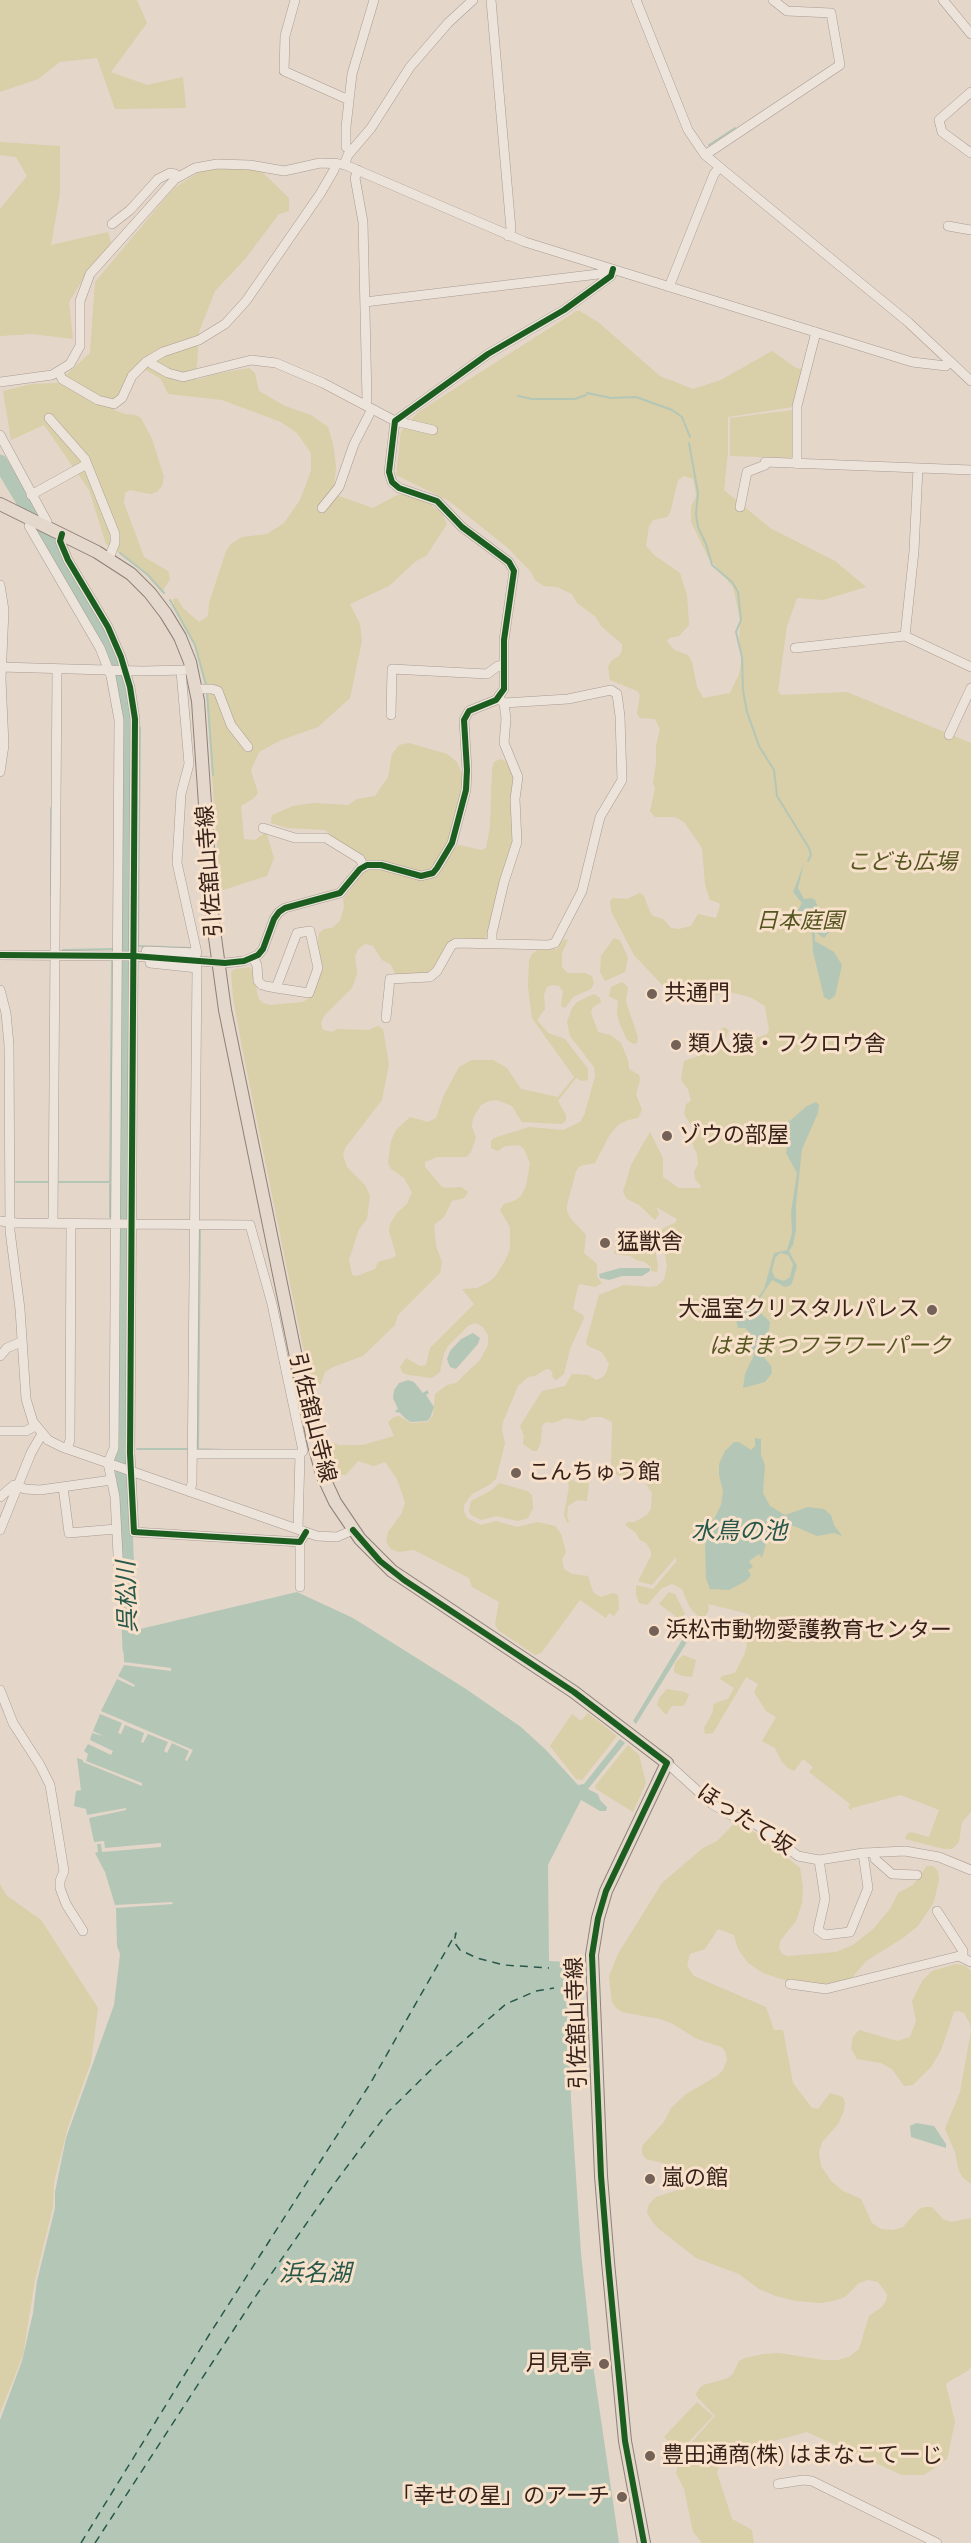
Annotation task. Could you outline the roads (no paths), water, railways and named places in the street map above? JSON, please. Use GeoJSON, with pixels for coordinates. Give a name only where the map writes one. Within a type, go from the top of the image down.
{"type":"FeatureCollection","features":[{"type":"Feature","properties":{"kind":"main road","name":"引佐舘山寺線"},"geometry":{"type":"LineString","coordinates":[[0,504],[109,558],[131,574],[159,603],[180,637],[187,670],[196,689],[218,963],[229,1032],[314,1445],[328,1488],[353,1530],[380,1561],[404,1580],[574,1692],[667,1763],[606,1891],[596,1924],[592,1954],[601,2164],[608,2262],[625,2441],[644,2543]]}},
{"type":"Feature","properties":{"kind":"street"},"geometry":{"type":"LineString","coordinates":[[295,0],[285,36],[284,71],[349,100]]}},
{"type":"Feature","properties":{"kind":"street"},"geometry":{"type":"LineString","coordinates":[[351,151],[346,147],[355,58],[374,0]]}},
{"type":"Feature","properties":{"kind":"street"},"geometry":{"type":"LineString","coordinates":[[59,372],[62,379],[98,400],[114,404],[122,398],[132,376],[148,360],[208,335],[232,317],[320,195],[334,170],[370,128],[410,68],[447,23],[473,0]]}},
{"type":"Feature","properties":{"kind":"street"},"geometry":{"type":"LineString","coordinates":[[491,0],[511,229],[508,236]]}},
{"type":"Feature","properties":{"kind":"street"},"geometry":{"type":"LineString","coordinates":[[636,0],[685,124],[705,155],[902,316],[971,381]]}},
{"type":"Feature","properties":{"kind":"street"},"geometry":{"type":"LineString","coordinates":[[705,155],[840,65],[831,12],[787,11],[773,0]]}},
{"type":"Feature","properties":{"kind":"street"},"geometry":{"type":"LineString","coordinates":[[943,0],[971,34]]}},
{"type":"Feature","properties":{"kind":"street"},"geometry":{"type":"LineString","coordinates":[[971,92],[939,120],[942,132],[971,153]]}},
{"type":"Feature","properties":{"kind":"street"},"geometry":{"type":"LineString","coordinates":[[0,382],[59,372],[75,359],[80,346],[80,301],[86,280],[178,177],[195,168],[210,164],[250,165],[284,171],[320,163],[340,164],[508,236],[916,363],[946,366],[950,361]]}},
{"type":"Feature","properties":{"kind":"street"},"geometry":{"type":"LineString","coordinates":[[669,286],[714,174],[719,168]]}},
{"type":"Feature","properties":{"kind":"street"},"geometry":{"type":"LineString","coordinates":[[322,508],[339,488],[368,407],[363,222],[355,178],[358,170]]}},
{"type":"Feature","properties":{"kind":"street"},"geometry":{"type":"LineString","coordinates":[[112,224],[130,210],[158,179],[170,173],[178,177]]}},
{"type":"Feature","properties":{"kind":"street"},"geometry":{"type":"LineString","coordinates":[[948,226],[971,230]]}},
{"type":"Feature","properties":{"kind":"street"},"geometry":{"type":"LineString","coordinates":[[365,302],[607,273],[611,268]]}},
{"type":"Feature","properties":{"kind":"street"},"geometry":{"type":"LineString","coordinates":[[492,943],[492,933],[506,875],[517,842],[515,800],[518,777],[504,743],[501,701],[504,689],[505,633],[514,577],[512,566],[462,527],[437,501],[399,488],[392,482],[389,472],[395,421],[489,354],[564,310],[611,276],[611,268]]}},
{"type":"Feature","properties":{"kind":"street"},"geometry":{"type":"LineString","coordinates":[[797,464],[797,406],[816,332]]}},
{"type":"Feature","properties":{"kind":"street"},"geometry":{"type":"LineString","coordinates":[[148,360],[168,373],[183,377],[243,362],[268,361],[310,377],[395,421],[433,430]]}},
{"type":"Feature","properties":{"kind":"street"},"geometry":{"type":"LineString","coordinates":[[49,418],[80,451],[87,464],[115,534],[115,543],[109,558]]}},
{"type":"Feature","properties":{"kind":"street"},"geometry":{"type":"LineString","coordinates":[[0,435],[46,525]]}},
{"type":"Feature","properties":{"kind":"street"},"geometry":{"type":"LineString","coordinates":[[740,507],[748,470],[765,465],[765,462],[971,470]]}},
{"type":"Feature","properties":{"kind":"street"},"geometry":{"type":"LineString","coordinates":[[31,495],[87,464]]}},
{"type":"Feature","properties":{"kind":"street"},"geometry":{"type":"LineString","coordinates":[[905,636],[918,468]]}},
{"type":"Feature","properties":{"kind":"street"},"geometry":{"type":"LineString","coordinates":[[29,520],[29,526],[94,635],[110,671],[117,705],[119,735],[114,1448],[110,1464],[119,1574]]}},
{"type":"Feature","properties":{"kind":"street"},"geometry":{"type":"LineString","coordinates":[[62,534],[60,541],[68,560],[108,627],[125,671],[133,703],[136,735],[136,956],[131,1224],[131,1471],[134,1532],[300,1542]]}},
{"type":"Feature","properties":{"kind":"street"},"geometry":{"type":"LineString","coordinates":[[0,585],[4,610],[0,772]]}},
{"type":"Feature","properties":{"kind":"street"},"geometry":{"type":"LineString","coordinates":[[795,648],[905,636],[971,667]]}},
{"type":"Feature","properties":{"kind":"street"},"geometry":{"type":"LineString","coordinates":[[391,715],[392,669],[487,674],[498,666],[504,665]]}},
{"type":"Feature","properties":{"kind":"street"},"geometry":{"type":"LineString","coordinates":[[1,667],[110,671],[187,670],[189,764],[181,794],[177,862],[197,953],[143,951],[136,956]]}},
{"type":"Feature","properties":{"kind":"street"},"geometry":{"type":"LineString","coordinates":[[53,1223],[57,670]]}},
{"type":"Feature","properties":{"kind":"street"},"geometry":{"type":"LineString","coordinates":[[949,735],[971,688]]}},
{"type":"Feature","properties":{"kind":"street"},"geometry":{"type":"LineString","coordinates":[[196,689],[218,691],[231,725],[248,747]]}},
{"type":"Feature","properties":{"kind":"street"},"geometry":{"type":"LineString","coordinates":[[0,955],[136,956],[218,963],[253,958],[263,949],[274,919],[279,912],[285,908],[340,893],[364,867],[381,865],[421,876],[433,873],[452,843],[466,790],[464,720],[469,711],[501,701],[568,699],[611,690],[617,694],[622,780],[600,817],[582,891],[555,943],[548,945],[456,943],[451,946],[437,971],[430,977],[390,979],[386,1018]]}},
{"type":"Feature","properties":{"kind":"street"},"geometry":{"type":"LineString","coordinates":[[263,828],[295,838],[326,838],[360,859],[364,867]]}},
{"type":"Feature","properties":{"kind":"street"},"geometry":{"type":"LineString","coordinates":[[253,958],[257,965],[258,981],[262,984],[276,988],[309,993],[318,968],[310,930],[297,933],[276,988]]}},
{"type":"Feature","properties":{"kind":"street"},"geometry":{"type":"LineString","coordinates":[[136,956],[142,962],[197,968],[193,1454],[192,1483],[189,1492]]}},
{"type":"Feature","properties":{"kind":"street"},"geometry":{"type":"LineString","coordinates":[[0,990],[9,1034],[10,1099],[5,1159],[5,1221],[20,1309],[26,1399],[29,1414],[36,1426],[42,1434],[67,1449],[302,1531],[332,1538],[348,1534],[353,1530]]}},
{"type":"Feature","properties":{"kind":"street"},"geometry":{"type":"LineString","coordinates":[[0,1099],[10,1099]]}},
{"type":"Feature","properties":{"kind":"street"},"geometry":{"type":"LineString","coordinates":[[5,1221],[250,1225],[272,1304],[303,1451],[300,1454],[302,1531],[300,1587]]}},
{"type":"Feature","properties":{"kind":"street"},"geometry":{"type":"LineString","coordinates":[[67,1449],[69,1440],[71,1223]]}},
{"type":"Feature","properties":{"kind":"street"},"geometry":{"type":"LineString","coordinates":[[0,1356],[7,1348],[21,1342]]}},
{"type":"Feature","properties":{"kind":"street"},"geometry":{"type":"LineString","coordinates":[[0,1431],[28,1431],[36,1426]]}},
{"type":"Feature","properties":{"kind":"street"},"geometry":{"type":"LineString","coordinates":[[0,1530],[31,1453],[42,1434]]}},
{"type":"Feature","properties":{"kind":"street"},"geometry":{"type":"LineString","coordinates":[[193,1454],[300,1454]]}},
{"type":"Feature","properties":{"kind":"street"},"geometry":{"type":"LineString","coordinates":[[0,1497],[14,1485],[34,1490],[112,1480]]}},
{"type":"Feature","properties":{"kind":"street"},"geometry":{"type":"LineString","coordinates":[[63,1487],[69,1533],[116,1529]]}},
{"type":"Feature","properties":{"kind":"street"},"geometry":{"type":"LineString","coordinates":[[0,1690],[13,1723],[50,1785],[64,1871],[60,1888],[66,1904],[83,1931]]}},
{"type":"Feature","properties":{"kind":"street","name":"ほったて坂"},"geometry":{"type":"LineString","coordinates":[[667,1763],[718,1808],[758,1825],[791,1853],[805,1858],[819,1860],[874,1852],[914,1852],[939,1857],[971,1870]]}},
{"type":"Feature","properties":{"kind":"street"},"geometry":{"type":"LineString","coordinates":[[874,1852],[875,1859],[889,1872],[916,1875]]}},
{"type":"Feature","properties":{"kind":"street"},"geometry":{"type":"LineString","coordinates":[[819,1860],[825,1899],[818,1930],[825,1935],[850,1932],[868,1888],[863,1853]]}},
{"type":"Feature","properties":{"kind":"street"},"geometry":{"type":"LineString","coordinates":[[790,1984],[817,1988],[834,1987],[967,1959],[937,1911]]}},
{"type":"Feature","properties":{"kind":"street"},"geometry":{"type":"LineString","coordinates":[[778,2484],[812,2481],[937,2543]]}},
{"type":"Feature","properties":{"kind":"water"},"geometry":{"type":"Polygon","coordinates":[[[804,863],[798,888],[804,899],[815,900],[822,916],[832,929],[824,938],[815,932],[815,941],[834,952],[842,965],[835,996],[829,1000],[824,997],[813,952],[812,933],[798,918],[797,912],[802,903],[793,892],[804,863]]]}},
{"type":"Feature","properties":{"kind":"water"},"geometry":{"type":"Polygon","coordinates":[[[816,1102],[819,1105],[818,1113],[802,1149],[796,1205],[796,1230],[793,1245],[789,1251],[797,1266],[791,1285],[785,1287],[772,1280],[756,1304],[758,1310],[770,1322],[769,1330],[758,1345],[759,1351],[771,1366],[772,1373],[765,1382],[743,1388],[745,1374],[754,1355],[746,1338],[749,1332],[745,1328],[738,1328],[736,1319],[754,1303],[764,1289],[774,1253],[787,1250],[792,1233],[791,1212],[797,1173],[786,1153],[788,1142],[785,1125],[807,1106],[816,1102]],[[780,1253],[775,1258],[772,1271],[775,1278],[784,1281],[790,1277],[793,1264],[788,1255],[780,1253]]]}},
{"type":"Feature","properties":{"kind":"water"},"geometry":{"type":"Polygon","coordinates":[[[620,1268],[650,1268],[650,1271],[642,1276],[622,1276],[609,1280],[600,1278],[599,1274],[620,1268]]]}},
{"type":"Feature","properties":{"kind":"water"},"geometry":{"type":"Polygon","coordinates":[[[473,1333],[480,1338],[478,1344],[456,1369],[450,1367],[447,1359],[450,1351],[461,1339],[473,1333]]]}},
{"type":"Feature","properties":{"kind":"water"},"geometry":{"type":"Polygon","coordinates":[[[408,1380],[414,1382],[423,1393],[427,1390],[429,1393],[426,1395],[434,1407],[427,1421],[411,1422],[395,1411],[398,1409],[393,1398],[394,1390],[399,1383],[408,1380]]]}},
{"type":"Feature","properties":{"kind":"water","name":"水鳥の池"},"geometry":{"type":"Polygon","coordinates":[[[755,1438],[761,1439],[761,1455],[765,1465],[763,1493],[770,1506],[785,1515],[808,1507],[824,1509],[831,1515],[834,1525],[842,1536],[834,1533],[817,1536],[794,1526],[778,1527],[767,1540],[762,1558],[759,1554],[749,1561],[753,1567],[748,1570],[751,1575],[746,1581],[729,1590],[710,1589],[706,1579],[705,1545],[710,1527],[721,1505],[723,1491],[719,1464],[725,1451],[734,1442],[739,1442],[751,1450],[755,1446],[755,1438]]]}},
{"type":"Feature","properties":{"kind":"water","name":"浜名湖"},"geometry":{"type":"Polygon","coordinates":[[[297,1592],[353,1618],[466,1689],[521,1727],[578,1785],[584,1784],[620,1739],[625,1743],[588,1789],[598,1794],[607,1807],[606,1811],[600,1811],[581,1800],[548,1865],[549,1961],[567,1962],[571,2100],[581,2253],[592,2358],[619,2543],[0,2543],[0,2420],[22,2361],[33,2313],[37,2281],[55,2208],[55,2192],[66,2138],[114,2005],[120,1954],[117,1946],[116,1908],[173,1904],[172,1902],[115,1905],[105,1872],[95,1853],[98,1852],[97,1844],[101,1844],[102,1852],[161,1847],[161,1843],[105,1848],[104,1841],[94,1842],[89,1818],[126,1810],[126,1808],[87,1815],[86,1809],[74,1806],[76,1791],[81,1790],[77,1758],[142,1786],[142,1783],[86,1761],[88,1754],[84,1751],[88,1744],[111,1755],[113,1751],[90,1740],[92,1733],[103,1736],[93,1731],[100,1714],[122,1723],[118,1733],[121,1734],[125,1725],[144,1733],[141,1742],[143,1743],[148,1734],[168,1742],[164,1751],[167,1753],[172,1743],[189,1751],[185,1760],[187,1761],[193,1750],[101,1711],[117,1679],[134,1687],[135,1685],[118,1676],[124,1665],[171,1671],[171,1668],[124,1662],[123,1633],[297,1592]]]}},
{"type":"Feature","properties":{"kind":"water"},"geometry":{"type":"Polygon","coordinates":[[[682,1640],[687,1642],[636,1724],[633,1721],[682,1640]]]}},
{"type":"Feature","properties":{"kind":"water"},"geometry":{"type":"Polygon","coordinates":[[[916,2123],[934,2126],[946,2144],[946,2148],[911,2137],[910,2126],[916,2123]]]}},
{"type":"Feature","properties":{"kind":"waterway"},"geometry":{"type":"LineString","coordinates":[[709,145],[735,128]]}},
{"type":"Feature","properties":{"kind":"waterway"},"geometry":{"type":"LineString","coordinates":[[587,393],[611,398],[636,397],[672,410],[682,417],[690,437]]}},
{"type":"Feature","properties":{"kind":"waterway"},"geometry":{"type":"LineString","coordinates":[[518,396],[532,399],[575,399],[586,395]]}},
{"type":"Feature","properties":{"kind":"waterway"},"geometry":{"type":"LineString","coordinates":[[689,443],[698,493],[696,514],[698,527],[712,565],[732,582],[738,592],[741,620],[736,632],[742,657],[743,690],[747,712],[759,746],[774,770],[777,796],[809,848],[811,855],[808,861]]}},
{"type":"Feature","properties":{"kind":"waterway","name":"呉松川"},"geometry":{"type":"LineString","coordinates":[[0,462],[101,631],[114,659],[125,704],[127,735],[122,1451],[130,1649],[132,1649]]}},
{"type":"Feature","properties":{"kind":"waterway"},"geometry":{"type":"LineString","coordinates":[[120,553],[148,575],[164,593]]}},
{"type":"Feature","properties":{"kind":"waterway"},"geometry":{"type":"LineString","coordinates":[[170,600],[195,645],[206,685]]}},
{"type":"Feature","properties":{"kind":"waterway"},"geometry":{"type":"LineString","coordinates":[[207,692],[213,775]]}},
{"type":"Feature","properties":{"kind":"waterway"},"geometry":{"type":"LineString","coordinates":[[138,946],[140,727]]}},
{"type":"Feature","properties":{"kind":"waterway"},"geometry":{"type":"LineString","coordinates":[[51,808],[51,895]]}},
{"type":"Feature","properties":{"kind":"waterway"},"geometry":{"type":"LineString","coordinates":[[139,946],[190,948]]}},
{"type":"Feature","properties":{"kind":"waterway"},"geometry":{"type":"LineString","coordinates":[[63,950],[113,949]]}},
{"type":"Feature","properties":{"kind":"waterway"},"geometry":{"type":"LineString","coordinates":[[110,1181],[112,960]]}},
{"type":"Feature","properties":{"kind":"waterway"},"geometry":{"type":"LineString","coordinates":[[16,1182],[51,1182]]}},
{"type":"Feature","properties":{"kind":"waterway"},"geometry":{"type":"LineString","coordinates":[[59,1182],[110,1182]]}},
{"type":"Feature","properties":{"kind":"waterway"},"geometry":{"type":"LineString","coordinates":[[110,1184],[110,1217]]}},
{"type":"Feature","properties":{"kind":"waterway"},"geometry":{"type":"LineString","coordinates":[[198,1449],[200,1228]]}},
{"type":"Feature","properties":{"kind":"waterway"},"geometry":{"type":"LineString","coordinates":[[137,1449],[188,1449]]}},
{"type":"Feature","properties":{"kind":"waterway"},"geometry":{"type":"LineString","coordinates":[[197,1449],[225,1450]]}},
{"type":"Feature","properties":{"kind":"place","name":"共通門"},"geometry":{"type":"Point","coordinates":[652,994]}},
{"type":"Feature","properties":{"kind":"place","name":"類人猿・フクロウ舎"},"geometry":{"type":"Point","coordinates":[676,1045]}},
{"type":"Feature","properties":{"kind":"place","name":"ゾウの部屋"},"geometry":{"type":"Point","coordinates":[667,1136]}},
{"type":"Feature","properties":{"kind":"place","name":"猛獣舎"},"geometry":{"type":"Point","coordinates":[605,1243]}},
{"type":"Feature","properties":{"kind":"place","name":"大温室クリスタルパレス"},"geometry":{"type":"Point","coordinates":[932,1310]}},
{"type":"Feature","properties":{"kind":"place","name":"こんちゅう館"},"geometry":{"type":"Point","coordinates":[516,1473]}},
{"type":"Feature","properties":{"kind":"place","name":"浜松市動物愛護教育センター"},"geometry":{"type":"Point","coordinates":[654,1631]}},
{"type":"Feature","properties":{"kind":"place","name":"嵐の館"},"geometry":{"type":"Point","coordinates":[650,2179]}},
{"type":"Feature","properties":{"kind":"place","name":"月見亭"},"geometry":{"type":"Point","coordinates":[604,2364]}},
{"type":"Feature","properties":{"kind":"place","name":"豊田通商(株) はまなこてーじ"},"geometry":{"type":"Point","coordinates":[650,2456]}},
{"type":"Feature","properties":{"kind":"place","name":"「幸せの星」のアーチ"},"geometry":{"type":"Point","coordinates":[622,2497]}},
{"type":"Feature","properties":{"kind":"park label","name":"こども広場"},"geometry":{"type":"Point","coordinates":[902,863]}},
{"type":"Feature","properties":{"kind":"park label","name":"日本庭園"},"geometry":{"type":"Point","coordinates":[800,922]}},
{"type":"Feature","properties":{"kind":"park label","name":"はままつフラワーパーク"},"geometry":{"type":"Point","coordinates":[830,1347]}}]}
